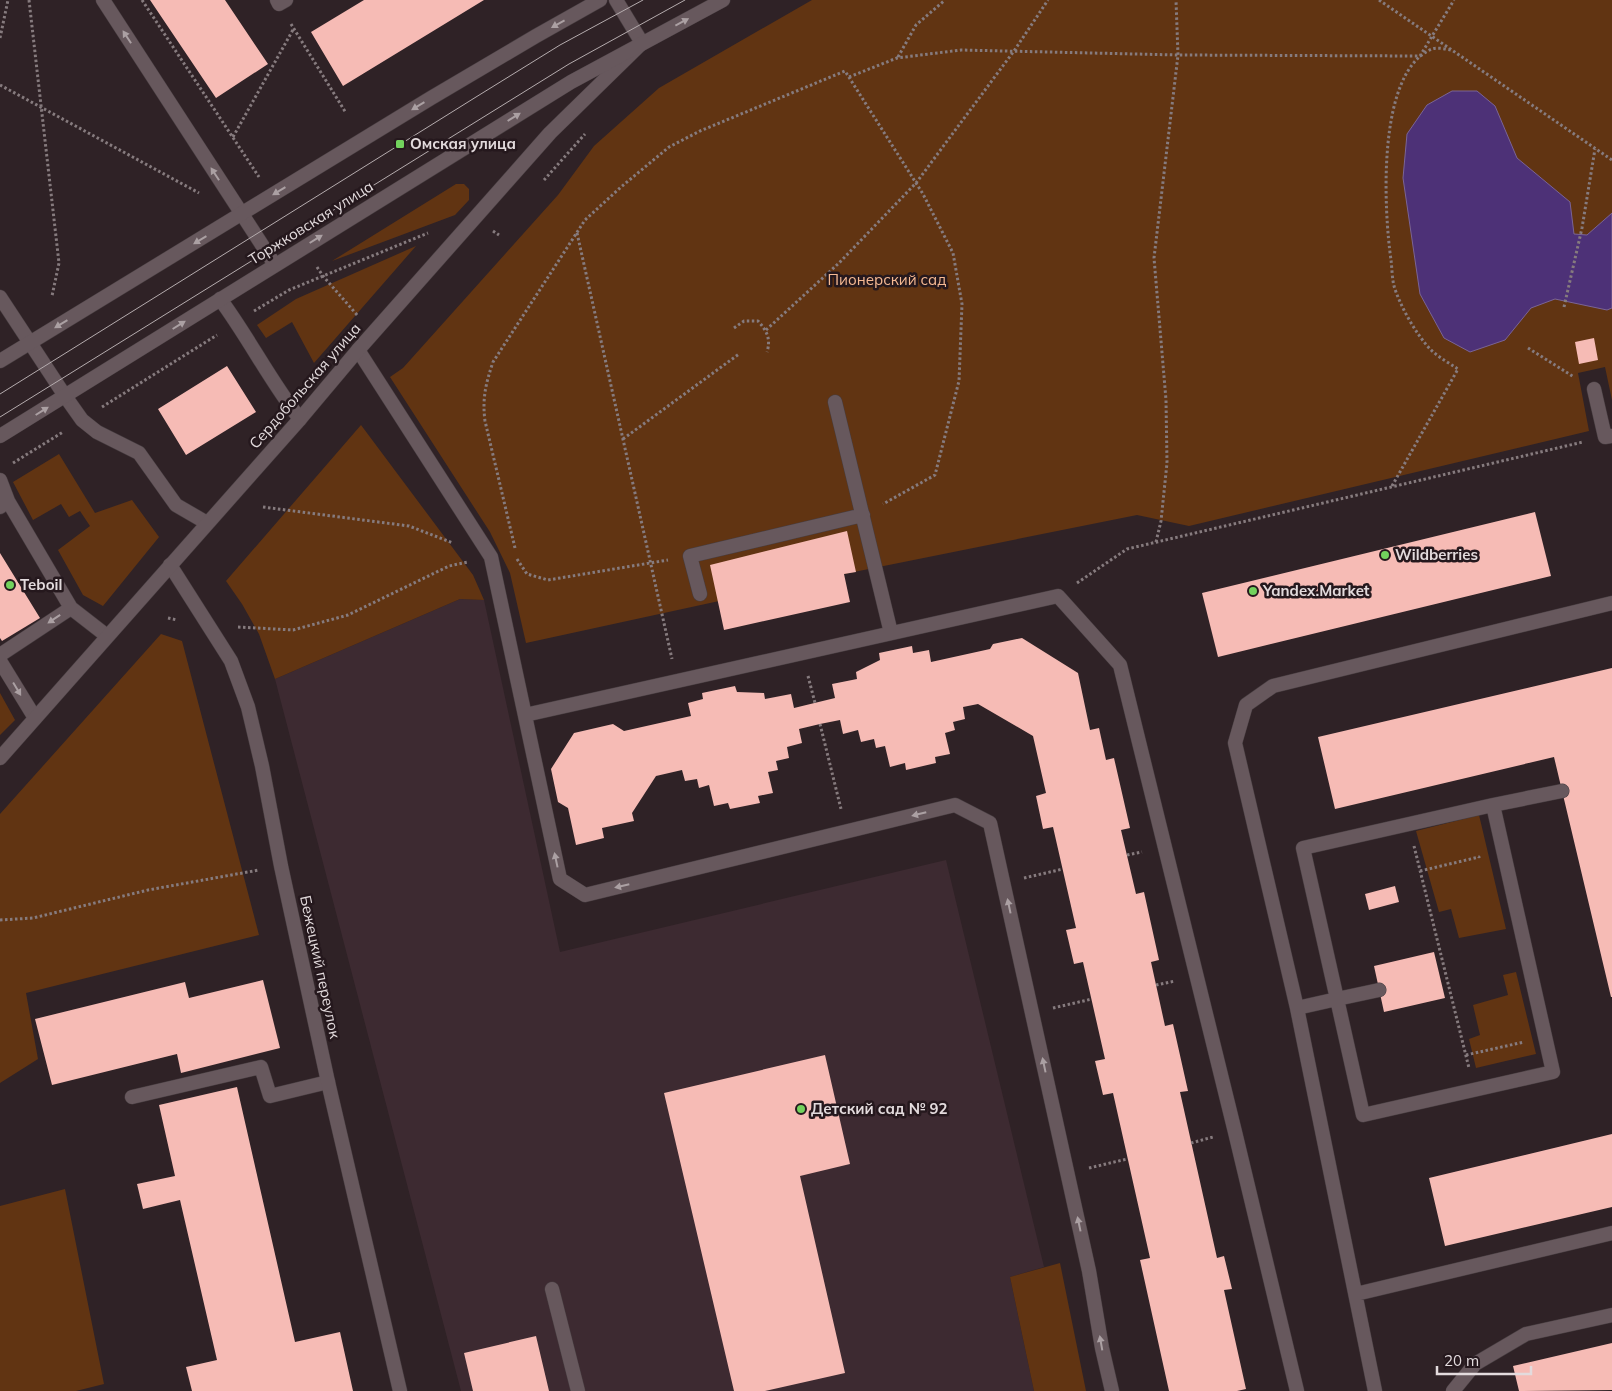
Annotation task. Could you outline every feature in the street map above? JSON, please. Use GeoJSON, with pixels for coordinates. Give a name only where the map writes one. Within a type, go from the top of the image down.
{"type":"FeatureCollection","features":[{"type":"Feature","properties":{"kind":"street"},"geometry":{"type":"LineString","coordinates":[[103,0],[275,265]]}},
{"type":"Feature","properties":{"kind":"street"},"geometry":{"type":"LineString","coordinates":[[0,361],[431,98],[600,0]]}},
{"type":"Feature","properties":{"kind":"street"},"geometry":{"type":"LineString","coordinates":[[616,0],[642,43]]}},
{"type":"Feature","properties":{"kind":"street","name":"Сердобольская улица"},"geometry":{"type":"LineString","coordinates":[[0,758],[550,133],[642,43],[705,4],[723,0]]}},
{"type":"Feature","properties":{"kind":"street","name":"Торжковская улица"},"geometry":{"type":"LineString","coordinates":[[0,436],[571,82],[642,43]]}},
{"type":"Feature","properties":{"kind":"street"},"geometry":{"type":"LineString","coordinates":[[0,297],[82,420],[97,432],[139,453],[176,505],[207,523]]}},
{"type":"Feature","properties":{"kind":"street"},"geometry":{"type":"LineString","coordinates":[[220,299],[237,322],[282,395],[300,419]]}},
{"type":"Feature","properties":{"kind":"street"},"geometry":{"type":"LineString","coordinates":[[358,350],[491,557],[560,879],[585,895],[955,805],[990,823],[1068,1174],[1112,1391]]}},
{"type":"Feature","properties":{"kind":"street"},"geometry":{"type":"LineString","coordinates":[[1594,389],[1609,437]]}},
{"type":"Feature","properties":{"kind":"street"},"geometry":{"type":"LineString","coordinates":[[836,402],[891,634]]}},
{"type":"Feature","properties":{"kind":"street"},"geometry":{"type":"LineString","coordinates":[[0,480],[4,504],[71,608],[107,636]]}},
{"type":"Feature","properties":{"kind":"street"},"geometry":{"type":"LineString","coordinates":[[700,594],[690,556],[863,515]]}},
{"type":"Feature","properties":{"kind":"street","name":"Бежецкий переулок"},"geometry":{"type":"LineString","coordinates":[[170,565],[231,661],[248,707],[328,1082],[400,1391]]}},
{"type":"Feature","properties":{"kind":"street"},"geometry":{"type":"LineString","coordinates":[[525,715],[1058,596],[1120,665],[1236,1132],[1297,1391]]}},
{"type":"Feature","properties":{"kind":"street"},"geometry":{"type":"LineString","coordinates":[[1375,1391],[1297,1008],[1236,743],[1246,705],[1273,686],[1612,603]]}},
{"type":"Feature","properties":{"kind":"street"},"geometry":{"type":"LineString","coordinates":[[0,655],[71,608]]}},
{"type":"Feature","properties":{"kind":"street"},"geometry":{"type":"LineString","coordinates":[[0,660],[35,718]]}},
{"type":"Feature","properties":{"kind":"street"},"geometry":{"type":"LineString","coordinates":[[1493,805],[1553,1072],[1363,1115],[1303,848],[1493,805],[1562,791]]}},
{"type":"Feature","properties":{"kind":"street"},"geometry":{"type":"LineString","coordinates":[[1297,1008],[1379,990]]}},
{"type":"Feature","properties":{"kind":"street"},"geometry":{"type":"LineString","coordinates":[[132,1097],[261,1067],[270,1096],[328,1082]]}},
{"type":"Feature","properties":{"kind":"street"},"geometry":{"type":"LineString","coordinates":[[1356,1294],[1612,1233]]}},
{"type":"Feature","properties":{"kind":"street"},"geometry":{"type":"LineString","coordinates":[[552,1289],[578,1391]]}},
{"type":"Feature","properties":{"kind":"street"},"geometry":{"type":"LineString","coordinates":[[1453,1391],[1475,1364],[1526,1334],[1612,1315]]}},
{"type":"Feature","properties":{"kind":"path"},"geometry":{"type":"LineString","coordinates":[[0,38],[8,0]]}},
{"type":"Feature","properties":{"kind":"path"},"geometry":{"type":"LineString","coordinates":[[28,0],[59,263],[52,296]]}},
{"type":"Feature","properties":{"kind":"path"},"geometry":{"type":"LineString","coordinates":[[142,0],[254,169]]}},
{"type":"Feature","properties":{"kind":"path"},"geometry":{"type":"LineString","coordinates":[[897,58],[916,25],[945,0]]}},
{"type":"Feature","properties":{"kind":"path"},"geometry":{"type":"LineString","coordinates":[[766,330],[839,263],[916,182],[1014,52],[1048,0]]}},
{"type":"Feature","properties":{"kind":"path"},"geometry":{"type":"LineString","coordinates":[[1156,542],[1161,521],[1167,454],[1166,400],[1154,258],[1178,55],[1176,0]]}},
{"type":"Feature","properties":{"kind":"path"},"geometry":{"type":"LineString","coordinates":[[1379,0],[1612,160]]}},
{"type":"Feature","properties":{"kind":"path"},"geometry":{"type":"LineString","coordinates":[[1392,486],[1458,369],[1431,350],[1413,327],[1394,286],[1387,234],[1386,177],[1389,124],[1398,90],[1408,70],[1420,56],[1454,0]]}},
{"type":"Feature","properties":{"kind":"path"},"geometry":{"type":"LineString","coordinates":[[281,1],[294,28],[346,113]]}},
{"type":"Feature","properties":{"kind":"path"},"geometry":{"type":"LineString","coordinates":[[233,137],[294,28]]}},
{"type":"Feature","properties":{"kind":"path"},"geometry":{"type":"LineString","coordinates":[[849,77],[897,58],[961,50],[1178,55],[1420,56],[1434,48],[1451,50]]}},
{"type":"Feature","properties":{"kind":"path"},"geometry":{"type":"LineString","coordinates":[[690,556],[548,580],[527,574],[518,563],[488,436],[483,403],[486,383],[493,362],[577,232],[592,213],[669,147],[700,131],[845,71],[916,182],[953,253],[962,304],[959,381],[935,475],[863,515]]}},
{"type":"Feature","properties":{"kind":"path"},"geometry":{"type":"LineString","coordinates":[[0,85],[202,195]]}},
{"type":"Feature","properties":{"kind":"path"},"geometry":{"type":"LineString","coordinates":[[544,180],[589,129]]}},
{"type":"Feature","properties":{"kind":"path"},"geometry":{"type":"LineString","coordinates":[[1564,307],[1582,228],[1595,148]]}},
{"type":"Feature","properties":{"kind":"path"},"geometry":{"type":"LineString","coordinates":[[577,232],[678,681]]}},
{"type":"Feature","properties":{"kind":"path"},"geometry":{"type":"LineString","coordinates":[[315,264],[323,276],[360,317]]}},
{"type":"Feature","properties":{"kind":"path"},"geometry":{"type":"LineString","coordinates":[[734,328],[744,322],[758,322],[766,330],[770,342],[767,352]]}},
{"type":"Feature","properties":{"kind":"path"},"geometry":{"type":"LineString","coordinates":[[1528,348],[1594,389]]}},
{"type":"Feature","properties":{"kind":"path"},"geometry":{"type":"LineString","coordinates":[[623,439],[738,354]]}},
{"type":"Feature","properties":{"kind":"path"},"geometry":{"type":"LineString","coordinates":[[1058,596],[1127,548],[1609,437]]}},
{"type":"Feature","properties":{"kind":"path"},"geometry":{"type":"LineString","coordinates":[[263,507],[409,526],[454,544]]}},
{"type":"Feature","properties":{"kind":"path"},"geometry":{"type":"LineString","coordinates":[[168,618],[208,626],[293,630],[348,615],[449,566],[491,557]]}},
{"type":"Feature","properties":{"kind":"path"},"geometry":{"type":"LineString","coordinates":[[806,670],[815,703]]}},
{"type":"Feature","properties":{"kind":"path"},"geometry":{"type":"LineString","coordinates":[[820,724],[846,832]]}},
{"type":"Feature","properties":{"kind":"path"},"geometry":{"type":"LineString","coordinates":[[1412,838],[1469,1068]]}},
{"type":"Feature","properties":{"kind":"path"},"geometry":{"type":"LineString","coordinates":[[1420,871],[1479,857],[1481,866]]}},
{"type":"Feature","properties":{"kind":"path"},"geometry":{"type":"LineString","coordinates":[[0,920],[33,918],[148,890],[281,866]]}},
{"type":"Feature","properties":{"kind":"path"},"geometry":{"type":"LineString","coordinates":[[1003,882],[1063,869]]}},
{"type":"Feature","properties":{"kind":"path"},"geometry":{"type":"LineString","coordinates":[[1032,1012],[1092,999]]}},
{"type":"Feature","properties":{"kind":"path"},"geometry":{"type":"LineString","coordinates":[[1466,1055],[1524,1042],[1522,1033]]}},
{"type":"Feature","properties":{"kind":"path"},"geometry":{"type":"LineString","coordinates":[[1068,1174],[1127,1159]]}},
{"type":"Feature","properties":{"kind":"shaded area"},"geometry":{"type":"Polygon","coordinates":[[[1452,91],[1477,91],[1495,106],[1517,158],[1570,202],[1574,234],[1587,235],[1612,213],[1612,308],[1607,310],[1555,299],[1531,308],[1505,340],[1470,352],[1444,338],[1420,294],[1403,178],[1407,134],[1427,105],[1452,91]]]}},
{"type":"Feature","properties":{"kind":"shaded area"},"geometry":{"type":"Polygon","coordinates":[[[460,599],[484,600],[560,952],[946,860],[1044,1267],[1010,1277],[1034,1391],[461,1391],[275,679],[460,599]]]}},
{"type":"Feature","properties":{"kind":"green space","name":"Пионерский сад"},"geometry":{"type":"Polygon","coordinates":[[[812,0],[1612,0],[1612,400],[1605,367],[1578,373],[1589,431],[1189,526],[1137,515],[844,574],[526,643],[510,573],[490,532],[390,377],[403,368],[558,195],[594,146],[659,88],[812,0]]]}},
{"type":"Feature","properties":{"kind":"green space"},"geometry":{"type":"Polygon","coordinates":[[[456,184],[464,184],[469,189],[469,200],[455,215],[332,261],[456,184]]]}},
{"type":"Feature","properties":{"kind":"green space"},"geometry":{"type":"Polygon","coordinates":[[[416,246],[314,363],[292,322],[266,338],[257,325],[296,299],[416,246]]]}},
{"type":"Feature","properties":{"kind":"green space"},"geometry":{"type":"Polygon","coordinates":[[[361,425],[473,575],[484,600],[460,599],[275,679],[259,634],[226,581],[361,425]]]}},
{"type":"Feature","properties":{"kind":"green space"},"geometry":{"type":"Polygon","coordinates":[[[59,454],[95,513],[132,500],[159,537],[103,606],[83,595],[58,550],[90,526],[80,511],[69,517],[61,504],[33,520],[13,482],[59,454]]]}},
{"type":"Feature","properties":{"kind":"green space"},"geometry":{"type":"Polygon","coordinates":[[[161,634],[182,641],[259,935],[26,993],[38,1059],[0,1083],[0,814],[161,634]]]}},
{"type":"Feature","properties":{"kind":"green space"},"geometry":{"type":"Polygon","coordinates":[[[0,693],[15,720],[0,735],[0,693]]]}},
{"type":"Feature","properties":{"kind":"green space"},"geometry":{"type":"Polygon","coordinates":[[[1479,815],[1506,929],[1459,938],[1451,909],[1439,912],[1416,831],[1479,815]]]}},
{"type":"Feature","properties":{"kind":"green space"},"geometry":{"type":"Polygon","coordinates":[[[1516,972],[1536,1054],[1476,1068],[1469,1039],[1480,1035],[1473,1005],[1508,995],[1503,975],[1516,972]]]}},
{"type":"Feature","properties":{"kind":"green space"},"geometry":{"type":"Polygon","coordinates":[[[65,1189],[104,1384],[76,1391],[0,1391],[0,1206],[65,1189]]]}},
{"type":"Feature","properties":{"kind":"green space"},"geometry":{"type":"Polygon","coordinates":[[[1060,1263],[1086,1391],[1034,1391],[1010,1277],[1060,1263]]]}},
{"type":"Feature","properties":{"kind":"building"},"geometry":{"type":"Polygon","coordinates":[[[150,0],[225,0],[268,64],[216,98],[150,0]]]}},
{"type":"Feature","properties":{"kind":"building"},"geometry":{"type":"Polygon","coordinates":[[[364,0],[484,0],[343,86],[311,32],[364,0]]]}},
{"type":"Feature","properties":{"kind":"building"},"geometry":{"type":"Polygon","coordinates":[[[1594,338],[1598,360],[1579,364],[1575,342],[1594,338]]]}},
{"type":"Feature","properties":{"kind":"building"},"geometry":{"type":"Polygon","coordinates":[[[227,366],[256,412],[186,455],[158,409],[227,366]]]}},
{"type":"Feature","properties":{"kind":"building"},"geometry":{"type":"Polygon","coordinates":[[[1535,512],[1551,576],[1218,657],[1202,593],[1535,512]]]}},
{"type":"Feature","properties":{"kind":"building"},"geometry":{"type":"Polygon","coordinates":[[[847,531],[856,572],[844,574],[850,602],[724,630],[710,565],[847,531]]]}},
{"type":"Feature","properties":{"kind":"building","name":"Teboil"},"geometry":{"type":"Polygon","coordinates":[[[0,553],[40,618],[2,641],[0,638],[0,553]]]}},
{"type":"Feature","properties":{"kind":"building"},"geometry":{"type":"Polygon","coordinates":[[[1022,638],[1078,673],[1090,730],[1099,728],[1106,760],[1114,758],[1130,828],[1121,830],[1136,894],[1144,892],[1159,960],[1151,962],[1165,1026],[1173,1024],[1188,1091],[1180,1092],[1217,1258],[1224,1256],[1232,1289],[1224,1290],[1246,1389],[1237,1391],[1169,1391],[1140,1260],[1150,1258],[1113,1093],[1103,1095],[1095,1061],[1105,1059],[1083,962],[1074,964],[1066,930],[1076,928],[1053,827],[1043,829],[1036,796],[1046,793],[1033,736],[978,704],[963,707],[965,719],[953,722],[955,730],[945,733],[950,754],[935,757],[936,763],[906,770],[905,763],[890,767],[885,746],[876,748],[874,739],[861,742],[858,730],[843,734],[840,720],[799,729],[802,743],[787,747],[789,758],[776,761],[778,770],[768,772],[773,793],[758,796],[760,803],[730,809],[728,803],[714,806],[709,785],[699,788],[697,779],[685,781],[682,770],[656,776],[632,813],[634,821],[602,828],[604,838],[576,845],[568,808],[558,802],[551,769],[574,733],[613,724],[624,731],[691,716],[688,703],[703,699],[702,693],[735,686],[737,692],[764,693],[765,699],[791,694],[794,708],[835,698],[832,684],[857,679],[856,672],[880,660],[879,653],[912,646],[913,653],[929,650],[931,662],[990,649],[993,644],[1022,638]]]}},
{"type":"Feature","properties":{"kind":"building"},"geometry":{"type":"Polygon","coordinates":[[[1612,668],[1611,997],[1554,757],[1335,809],[1318,737],[1612,668]]]}},
{"type":"Feature","properties":{"kind":"building"},"geometry":{"type":"Polygon","coordinates":[[[1395,886],[1399,902],[1369,910],[1365,894],[1395,886]]]}},
{"type":"Feature","properties":{"kind":"building"},"geometry":{"type":"Polygon","coordinates":[[[1434,952],[1445,998],[1384,1012],[1374,966],[1434,952]]]}},
{"type":"Feature","properties":{"kind":"building"},"geometry":{"type":"Polygon","coordinates":[[[263,980],[280,1048],[181,1073],[177,1054],[52,1085],[35,1019],[185,982],[189,998],[263,980]]]}},
{"type":"Feature","properties":{"kind":"building"},"geometry":{"type":"Polygon","coordinates":[[[825,1055],[850,1164],[800,1176],[845,1373],[765,1391],[734,1391],[664,1093],[825,1055]]]}},
{"type":"Feature","properties":{"kind":"building"},"geometry":{"type":"Polygon","coordinates":[[[237,1087],[295,1342],[340,1332],[353,1391],[192,1391],[186,1367],[217,1360],[180,1200],[143,1209],[137,1184],[175,1176],[159,1105],[237,1087]]]}},
{"type":"Feature","properties":{"kind":"building"},"geometry":{"type":"Polygon","coordinates":[[[1612,1134],[1612,1207],[1445,1246],[1429,1178],[1612,1134]]]}},
{"type":"Feature","properties":{"kind":"building"},"geometry":{"type":"Polygon","coordinates":[[[536,1336],[549,1391],[473,1391],[464,1353],[536,1336]]]}},
{"type":"Feature","properties":{"kind":"building"},"geometry":{"type":"Polygon","coordinates":[[[1612,1343],[1612,1390],[1519,1391],[1513,1366],[1612,1343]]]}},
{"type":"Feature","properties":{"kind":"tram line"},"geometry":{"type":"LineString","coordinates":[[0,394],[560,45],[643,0]]}},
{"type":"Feature","properties":{"kind":"tram line"},"geometry":{"type":"LineString","coordinates":[[0,417],[569,64],[685,0]]}},
{"type":"Feature","properties":{"kind":"place","name":"Омская улица"},"geometry":{"type":"Point","coordinates":[400,144]}},
{"type":"Feature","properties":{"kind":"place","name":"Wildberries"},"geometry":{"type":"Point","coordinates":[1385,555]}},
{"type":"Feature","properties":{"kind":"place","name":"Teboil"},"geometry":{"type":"Point","coordinates":[10,585]}},
{"type":"Feature","properties":{"kind":"place","name":"Yandex.Market"},"geometry":{"type":"Point","coordinates":[1253,591]}},
{"type":"Feature","properties":{"kind":"place","name":"Детский сад № 92"},"geometry":{"type":"Point","coordinates":[801,1109]}}]}
